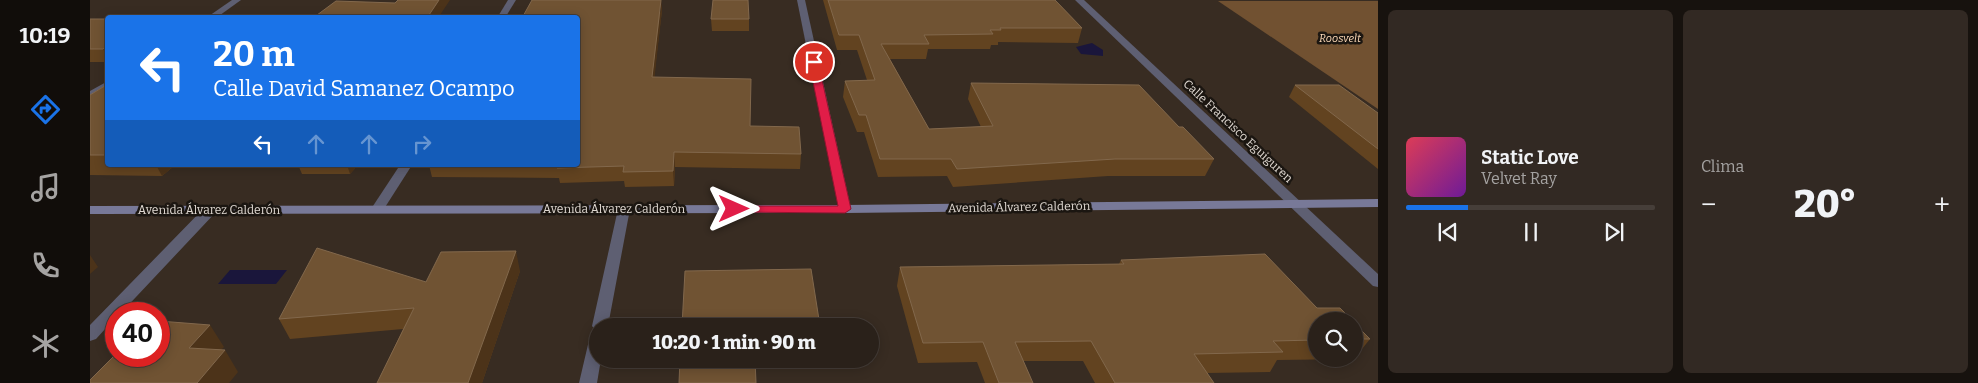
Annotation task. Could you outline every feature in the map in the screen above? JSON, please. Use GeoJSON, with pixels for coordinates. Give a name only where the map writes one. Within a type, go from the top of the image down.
{"type":"FeatureCollection","features":[{"type":"Feature","properties":{"kind":"street"},"geometry":{"type":"LineString","coordinates":[[214,15],[237,0]]}},
{"type":"Feature","properties":{"kind":"street"},"geometry":{"type":"LineString","coordinates":[[503,15],[512,0]]}},
{"type":"Feature","properties":{"kind":"street"},"geometry":{"type":"LineString","coordinates":[[800,0],[845,209]]}},
{"type":"Feature","properties":{"kind":"street","name":"Calle Francisco Eguiguren"},"geometry":{"type":"LineString","coordinates":[[1079,0],[1378,282]]}},
{"type":"Feature","properties":{"kind":"street"},"geometry":{"type":"LineString","coordinates":[[90,96],[105,86]]}},
{"type":"Feature","properties":{"kind":"street"},"geometry":{"type":"LineString","coordinates":[[377,209],[405,167]]}},
{"type":"Feature","properties":{"kind":"street","name":"Avenida Álvarez Calderón"},"geometry":{"type":"LineString","coordinates":[[90,210],[845,209],[1378,203]]}},
{"type":"Feature","properties":{"kind":"street"},"geometry":{"type":"LineString","coordinates":[[90,336],[211,209]]}},
{"type":"Feature","properties":{"kind":"street"},"geometry":{"type":"LineString","coordinates":[[602,318],[624,209]]}},
{"type":"Feature","properties":{"kind":"street"},"geometry":{"type":"LineString","coordinates":[[588,383],[591,368]]}},
{"type":"Feature","properties":{"kind":"green space","name":"Roosvelt"},"geometry":{"type":"Polygon","coordinates":[[[1218,1],[1378,1],[1378,109],[1218,1]]]}},
{"type":"Feature","properties":{"kind":"shaded area"},"geometry":{"type":"Polygon","coordinates":[[[1092,43],[1103,50],[1103,56],[1081,54],[1076,47],[1092,43]]]}},
{"type":"Feature","properties":{"kind":"shaded area"},"geometry":{"type":"Polygon","coordinates":[[[230,270],[287,270],[276,284],[218,284],[230,270]]]}},
{"type":"Feature","properties":{"kind":"building"},"geometry":{"type":"Polygon","coordinates":[[[398,0],[439,0],[429,15],[317,15],[336,1],[395,3],[398,0]]]}},
{"type":"Feature","properties":{"kind":"building"},"geometry":{"type":"Polygon","coordinates":[[[532,0],[661,0],[652,77],[751,79],[750,126],[799,127],[801,154],[674,152],[673,171],[623,172],[624,166],[557,168],[580,167],[580,15],[524,15],[532,0]]]}},
{"type":"Feature","properties":{"kind":"building"},"geometry":{"type":"Polygon","coordinates":[[[713,0],[748,0],[749,19],[711,19],[713,0]]]}},
{"type":"Feature","properties":{"kind":"building"},"geometry":{"type":"Polygon","coordinates":[[[828,0],[1055,0],[1082,28],[1000,28],[1001,30],[990,30],[993,34],[924,35],[929,44],[881,44],[929,129],[993,126],[971,83],[1139,85],[1179,127],[1183,127],[1214,159],[1115,159],[957,169],[951,159],[880,159],[866,115],[859,115],[845,81],[875,80],[859,35],[839,35],[828,0]]]}},
{"type":"Feature","properties":{"kind":"building"},"geometry":{"type":"Polygon","coordinates":[[[90,19],[105,19],[105,48],[90,49],[90,19]]]}},
{"type":"Feature","properties":{"kind":"building"},"geometry":{"type":"Polygon","coordinates":[[[1295,85],[1339,85],[1378,113],[1378,149],[1295,85]]]}},
{"type":"Feature","properties":{"kind":"building"},"geometry":{"type":"Polygon","coordinates":[[[105,86],[105,155],[90,155],[90,95],[105,86]]]}},
{"type":"Feature","properties":{"kind":"building"},"geometry":{"type":"Polygon","coordinates":[[[317,248],[426,282],[441,252],[516,251],[468,383],[377,383],[414,308],[279,319],[317,248]]]}},
{"type":"Feature","properties":{"kind":"building"},"geometry":{"type":"Polygon","coordinates":[[[1265,254],[1317,308],[1340,308],[1344,312],[1308,312],[1308,340],[1273,341],[1283,352],[1194,354],[1214,383],[1115,383],[1091,341],[1015,342],[1033,383],[999,383],[983,342],[923,343],[900,267],[1124,264],[1121,260],[1265,254]]]}},
{"type":"Feature","properties":{"kind":"building"},"geometry":{"type":"Polygon","coordinates":[[[811,269],[819,318],[682,318],[685,271],[811,269]]]}},
{"type":"Feature","properties":{"kind":"building"},"geometry":{"type":"Polygon","coordinates":[[[170,322],[210,325],[189,348],[225,350],[197,383],[90,383],[90,380],[105,365],[105,367],[170,367],[170,322]]]}},
{"type":"Feature","properties":{"kind":"building"},"geometry":{"type":"Polygon","coordinates":[[[1363,332],[1370,339],[1363,339],[1363,332]]]}},
{"type":"Feature","properties":{"kind":"building"},"geometry":{"type":"Polygon","coordinates":[[[680,368],[755,368],[756,383],[679,383],[680,368]]]}},
{"type":"Feature","properties":{"kind":"route"},"geometry":{"type":"LineString","coordinates":[[734,209],[845,209],[814,62]]}}]}
